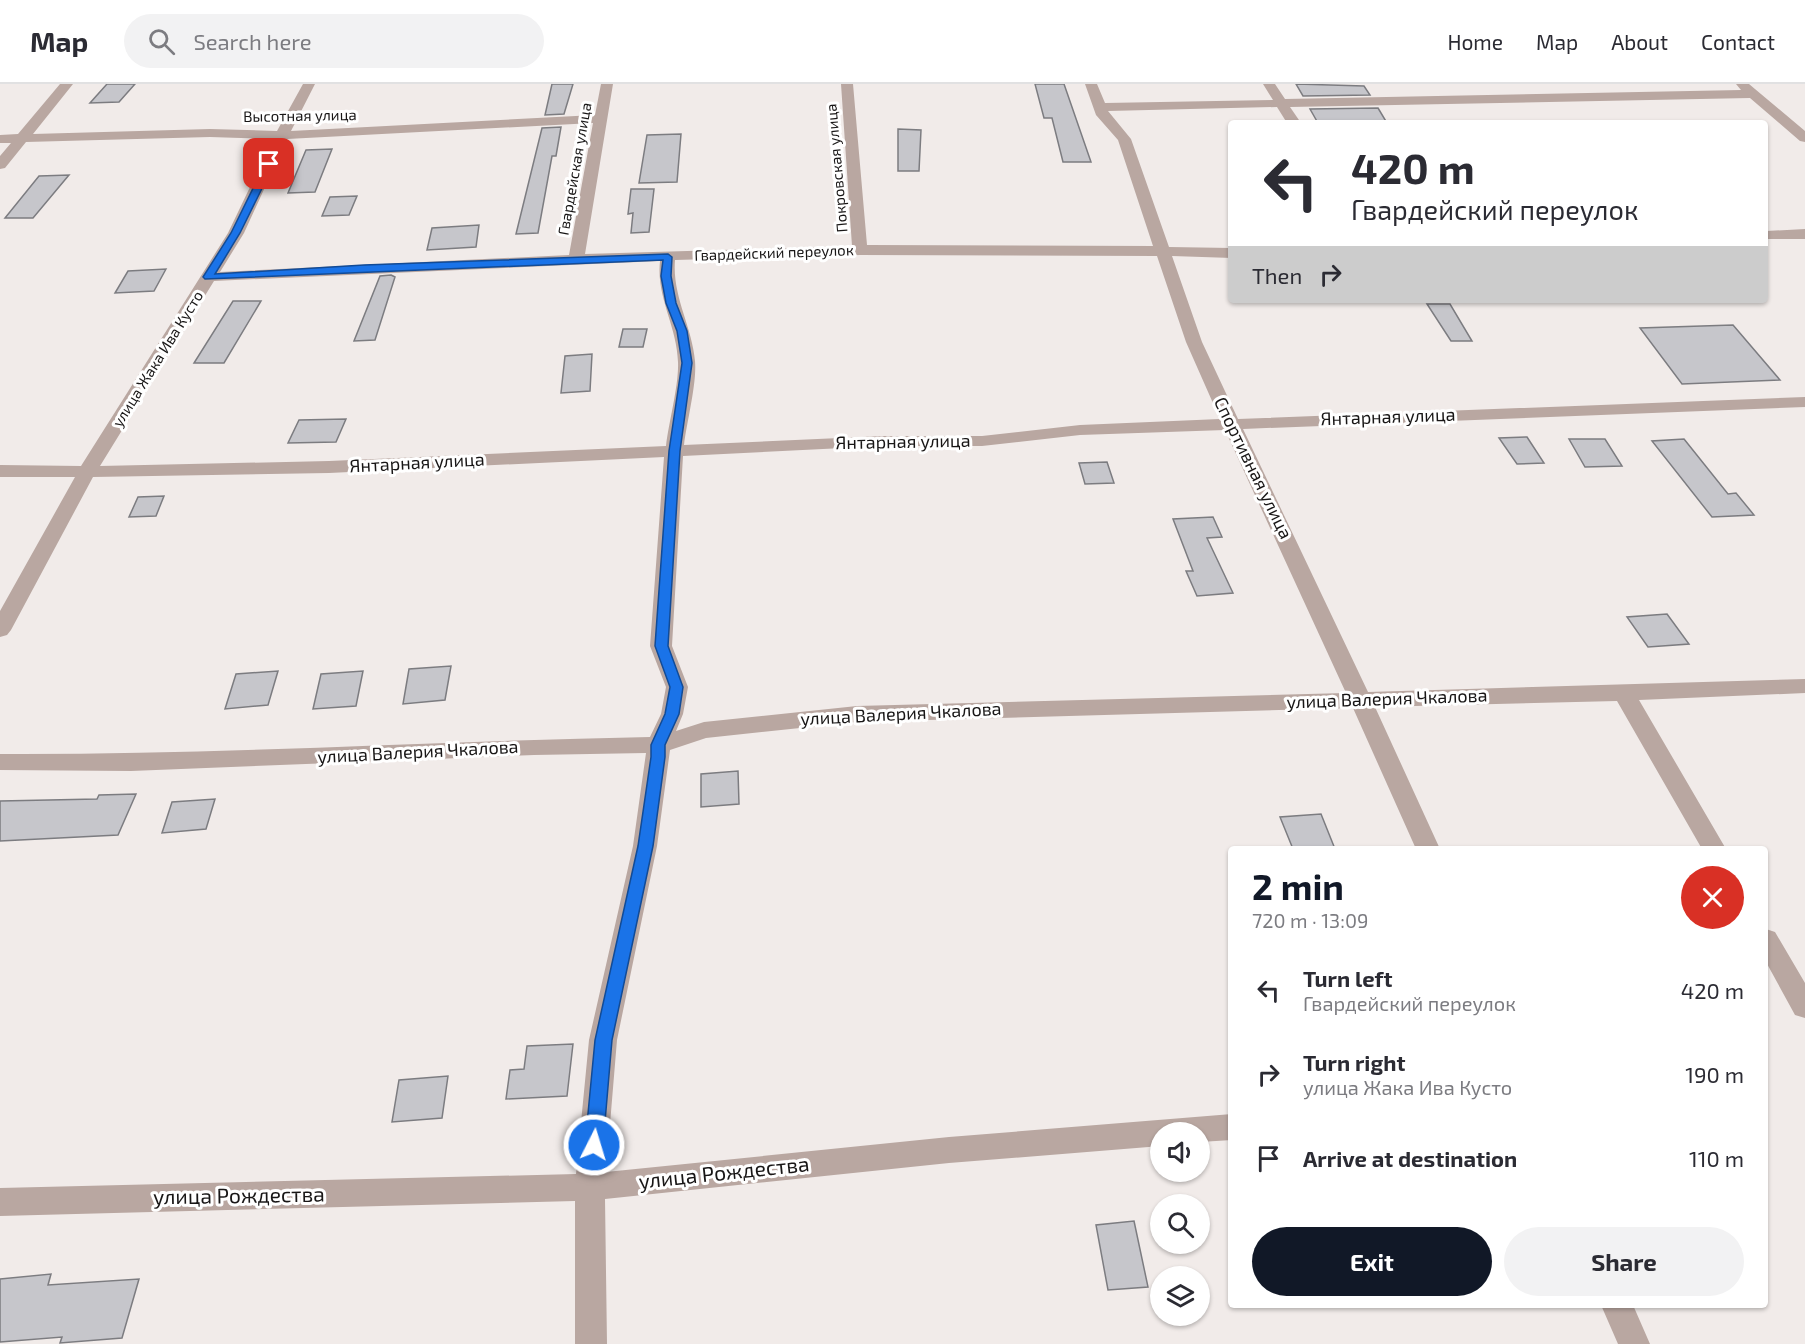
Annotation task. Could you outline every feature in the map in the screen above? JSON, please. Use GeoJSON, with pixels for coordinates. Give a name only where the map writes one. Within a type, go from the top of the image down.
{"type":"FeatureCollection","features":[{"type":"Feature","properties":{"kind":"street"},"geometry":{"type":"LineString","coordinates":[[0,165],[68,84]]}},
{"type":"Feature","properties":{"kind":"street","name":"улица Жака Ива Кусто"},"geometry":{"type":"LineString","coordinates":[[0,630],[87,472],[236,233],[282,135],[309,84]]}},
{"type":"Feature","properties":{"kind":"street","name":"Гвардейская улица"},"geometry":{"type":"LineString","coordinates":[[576,259],[607,84]]}},
{"type":"Feature","properties":{"kind":"street","name":"Покровская улица"},"geometry":{"type":"LineString","coordinates":[[847,84],[860,250]]}},
{"type":"Feature","properties":{"kind":"street","name":"Спортивная улица"},"geometry":{"type":"LineString","coordinates":[[1091,84],[1103,115],[1124,139],[1194,342],[1299,564],[1427,846]]}},
{"type":"Feature","properties":{"kind":"street"},"geometry":{"type":"LineString","coordinates":[[1269,84],[1292,120]]}},
{"type":"Feature","properties":{"kind":"street"},"geometry":{"type":"LineString","coordinates":[[1741,84],[1805,138]]}},
{"type":"Feature","properties":{"kind":"street"},"geometry":{"type":"LineString","coordinates":[[1100,107],[1753,94]]}},
{"type":"Feature","properties":{"kind":"street","name":"Высотная улица"},"geometry":{"type":"LineString","coordinates":[[0,139],[187,133],[282,135],[601,119]]}},
{"type":"Feature","properties":{"kind":"street"},"geometry":{"type":"LineString","coordinates":[[1768,235],[1805,234]]}},
{"type":"Feature","properties":{"kind":"street","name":"Гвардейский переулок"},"geometry":{"type":"LineString","coordinates":[[208,277],[576,259],[860,250],[1228,253]]}},
{"type":"Feature","properties":{"kind":"street"},"geometry":{"type":"LineString","coordinates":[[591,1344],[590,1187],[603,1040],[645,846],[658,745],[672,714],[676,687],[661,646],[674,451],[687,363],[682,331],[671,303],[668,285],[668,257]]}},
{"type":"Feature","properties":{"kind":"street","name":"Янтарная улица"},"geometry":{"type":"LineString","coordinates":[[0,471],[87,472],[329,467],[884,441],[982,441],[1080,430],[1231,423],[1805,402]]}},
{"type":"Feature","properties":{"kind":"street","name":"улица Валерия Чкалова"},"geometry":{"type":"LineString","coordinates":[[0,762],[131,763],[534,747],[658,745],[704,730],[857,714],[1805,686]]}},
{"type":"Feature","properties":{"kind":"street"},"geometry":{"type":"LineString","coordinates":[[1624,693],[1712,846]]}},
{"type":"Feature","properties":{"kind":"street"},"geometry":{"type":"LineString","coordinates":[[1768,942],[1805,1007]]}},
{"type":"Feature","properties":{"kind":"street","name":"улица Рождества"},"geometry":{"type":"LineString","coordinates":[[0,1202],[590,1187],[949,1149],[1228,1127]]}},
{"type":"Feature","properties":{"kind":"street"},"geometry":{"type":"LineString","coordinates":[[1618,1308],[1634,1344]]}},
{"type":"Feature","properties":{"kind":"building"},"geometry":{"type":"Polygon","coordinates":[[[107,84],[135,84],[119,102],[90,103],[107,84]]]}},
{"type":"Feature","properties":{"kind":"building"},"geometry":{"type":"Polygon","coordinates":[[[552,84],[573,84],[564,114],[545,115],[552,84]]]}},
{"type":"Feature","properties":{"kind":"building"},"geometry":{"type":"Polygon","coordinates":[[[1035,84],[1064,84],[1091,162],[1063,162],[1052,118],[1044,118],[1035,84]]]}},
{"type":"Feature","properties":{"kind":"building"},"geometry":{"type":"Polygon","coordinates":[[[1296,84],[1364,86],[1370,95],[1303,96],[1296,84]]]}},
{"type":"Feature","properties":{"kind":"building"},"geometry":{"type":"Polygon","coordinates":[[[1378,108],[1385,120],[1316,120],[1310,109],[1378,108]]]}},
{"type":"Feature","properties":{"kind":"building"},"geometry":{"type":"Polygon","coordinates":[[[561,127],[556,156],[552,156],[538,233],[516,234],[542,128],[561,127]]]}},
{"type":"Feature","properties":{"kind":"building"},"geometry":{"type":"Polygon","coordinates":[[[898,129],[921,130],[919,171],[898,171],[898,129]]]}},
{"type":"Feature","properties":{"kind":"building"},"geometry":{"type":"Polygon","coordinates":[[[681,134],[677,182],[639,183],[647,135],[681,134]]]}},
{"type":"Feature","properties":{"kind":"building"},"geometry":{"type":"Polygon","coordinates":[[[332,149],[315,192],[288,193],[306,150],[332,149]]]}},
{"type":"Feature","properties":{"kind":"building"},"geometry":{"type":"Polygon","coordinates":[[[69,175],[33,218],[5,218],[39,176],[69,175]]]}},
{"type":"Feature","properties":{"kind":"building"},"geometry":{"type":"Polygon","coordinates":[[[631,189],[654,189],[649,232],[631,233],[633,213],[628,214],[631,189]]]}},
{"type":"Feature","properties":{"kind":"building"},"geometry":{"type":"Polygon","coordinates":[[[357,196],[349,215],[322,216],[330,197],[357,196]]]}},
{"type":"Feature","properties":{"kind":"building"},"geometry":{"type":"Polygon","coordinates":[[[479,225],[476,247],[427,250],[432,228],[479,225]]]}},
{"type":"Feature","properties":{"kind":"building"},"geometry":{"type":"Polygon","coordinates":[[[166,269],[154,291],[115,293],[128,271],[166,269]]]}},
{"type":"Feature","properties":{"kind":"building"},"geometry":{"type":"Polygon","coordinates":[[[380,276],[395,277],[375,340],[354,341],[380,276]]]}},
{"type":"Feature","properties":{"kind":"building"},"geometry":{"type":"Polygon","coordinates":[[[233,301],[261,301],[224,363],[194,363],[233,301]]]}},
{"type":"Feature","properties":{"kind":"building"},"geometry":{"type":"Polygon","coordinates":[[[1427,304],[1450,304],[1472,341],[1451,341],[1427,304]]]}},
{"type":"Feature","properties":{"kind":"building"},"geometry":{"type":"Polygon","coordinates":[[[1733,325],[1780,380],[1682,384],[1640,328],[1733,325]]]}},
{"type":"Feature","properties":{"kind":"building"},"geometry":{"type":"Polygon","coordinates":[[[623,329],[647,329],[643,347],[619,347],[623,329]]]}},
{"type":"Feature","properties":{"kind":"building"},"geometry":{"type":"Polygon","coordinates":[[[592,354],[590,391],[561,393],[565,356],[592,354]]]}},
{"type":"Feature","properties":{"kind":"building"},"geometry":{"type":"Polygon","coordinates":[[[346,419],[336,442],[288,443],[299,420],[346,419]]]}},
{"type":"Feature","properties":{"kind":"building"},"geometry":{"type":"Polygon","coordinates":[[[1527,437],[1544,463],[1517,464],[1499,438],[1527,437]]]}},
{"type":"Feature","properties":{"kind":"building"},"geometry":{"type":"Polygon","coordinates":[[[1569,439],[1605,439],[1622,466],[1585,467],[1569,439]]]}},
{"type":"Feature","properties":{"kind":"building"},"geometry":{"type":"Polygon","coordinates":[[[1684,439],[1728,494],[1736,493],[1754,515],[1712,517],[1652,441],[1684,439]]]}},
{"type":"Feature","properties":{"kind":"building"},"geometry":{"type":"Polygon","coordinates":[[[1107,462],[1114,483],[1085,484],[1079,463],[1107,462]]]}},
{"type":"Feature","properties":{"kind":"building"},"geometry":{"type":"Polygon","coordinates":[[[164,496],[156,516],[129,517],[138,497],[164,496]]]}},
{"type":"Feature","properties":{"kind":"building"},"geometry":{"type":"Polygon","coordinates":[[[1213,517],[1222,537],[1207,538],[1233,593],[1197,596],[1186,571],[1193,571],[1173,519],[1213,517]]]}},
{"type":"Feature","properties":{"kind":"building"},"geometry":{"type":"Polygon","coordinates":[[[1667,614],[1689,644],[1648,647],[1627,617],[1667,614]]]}},
{"type":"Feature","properties":{"kind":"building"},"geometry":{"type":"Polygon","coordinates":[[[451,666],[445,700],[403,704],[409,669],[451,666]]]}},
{"type":"Feature","properties":{"kind":"building"},"geometry":{"type":"Polygon","coordinates":[[[278,671],[268,705],[225,709],[236,674],[278,671]]]}},
{"type":"Feature","properties":{"kind":"building"},"geometry":{"type":"Polygon","coordinates":[[[363,671],[356,706],[313,709],[321,674],[363,671]]]}},
{"type":"Feature","properties":{"kind":"building"},"geometry":{"type":"Polygon","coordinates":[[[738,771],[739,804],[701,807],[701,774],[738,771]]]}},
{"type":"Feature","properties":{"kind":"building"},"geometry":{"type":"Polygon","coordinates":[[[136,794],[118,835],[0,841],[0,801],[97,799],[99,795],[136,794]]]}},
{"type":"Feature","properties":{"kind":"building"},"geometry":{"type":"Polygon","coordinates":[[[215,799],[206,829],[162,833],[172,802],[215,799]]]}},
{"type":"Feature","properties":{"kind":"building"},"geometry":{"type":"Polygon","coordinates":[[[1321,814],[1334,846],[1292,846],[1280,817],[1321,814]]]}},
{"type":"Feature","properties":{"kind":"building"},"geometry":{"type":"Polygon","coordinates":[[[573,1044],[567,1096],[506,1099],[510,1070],[524,1069],[527,1046],[573,1044]]]}},
{"type":"Feature","properties":{"kind":"building"},"geometry":{"type":"Polygon","coordinates":[[[448,1076],[442,1118],[392,1122],[399,1080],[448,1076]]]}},
{"type":"Feature","properties":{"kind":"building"},"geometry":{"type":"Polygon","coordinates":[[[1134,1221],[1148,1287],[1108,1290],[1096,1225],[1134,1221]]]}},
{"type":"Feature","properties":{"kind":"building"},"geometry":{"type":"Polygon","coordinates":[[[51,1274],[48,1285],[139,1279],[122,1338],[60,1343],[62,1337],[0,1342],[0,1279],[51,1274]]]}},
{"type":"Feature","properties":{"kind":"route"},"geometry":{"type":"LineString","coordinates":[[269,164],[236,233],[208,277],[293,271],[668,257],[666,276],[671,303],[682,331],[687,363],[674,451],[661,646],[676,687],[672,714],[658,745],[645,846],[603,1040],[594,1145]]}}]}
